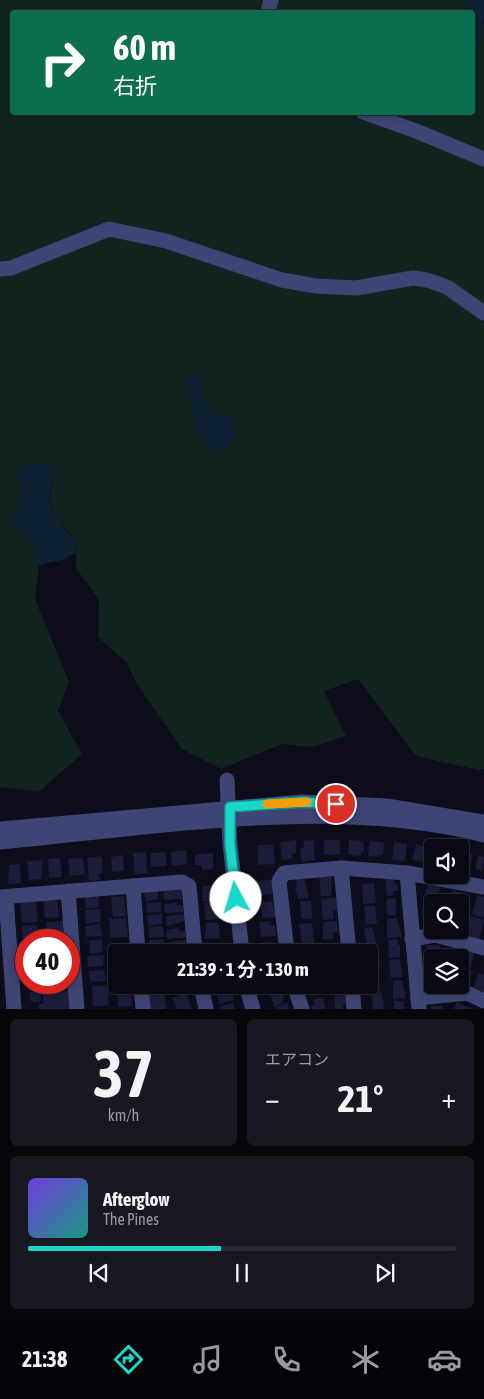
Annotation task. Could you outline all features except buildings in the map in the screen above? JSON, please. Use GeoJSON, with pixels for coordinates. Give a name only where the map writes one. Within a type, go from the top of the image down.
{"type":"FeatureCollection","features":[{"type":"Feature","properties":{"kind":"street"},"geometry":{"type":"LineString","coordinates":[[371,115],[484,159]]}},
{"type":"Feature","properties":{"kind":"street"},"geometry":{"type":"LineString","coordinates":[[0,269],[11,268],[109,229],[166,241],[282,280],[316,286],[356,288],[413,278],[427,280],[447,287],[484,313]]}},
{"type":"Feature","properties":{"kind":"street"},"geometry":{"type":"LineString","coordinates":[[227,780],[230,844],[241,944]]}},
{"type":"Feature","properties":{"kind":"street"},"geometry":{"type":"LineString","coordinates":[[0,842],[302,802],[388,806],[484,822]]}},
{"type":"Feature","properties":{"kind":"street"},"geometry":{"type":"LineString","coordinates":[[0,829],[230,813],[404,821],[484,835]]}},
{"type":"Feature","properties":{"kind":"street"},"geometry":{"type":"LineString","coordinates":[[342,868],[348,944]]}},
{"type":"Feature","properties":{"kind":"street"},"geometry":{"type":"LineString","coordinates":[[285,944],[279,881],[284,874],[342,868],[406,873],[484,887]]}},
{"type":"Feature","properties":{"kind":"street"},"geometry":{"type":"LineString","coordinates":[[406,873],[419,1003],[467,992],[484,1001]]}},
{"type":"Feature","properties":{"kind":"street"},"geometry":{"type":"LineString","coordinates":[[14,1009],[3,897],[182,882],[190,886],[194,944]]}},
{"type":"Feature","properties":{"kind":"street"},"geometry":{"type":"LineString","coordinates":[[133,886],[137,944]]}},
{"type":"Feature","properties":{"kind":"street"},"geometry":{"type":"LineString","coordinates":[[68,892],[77,1009]]}},
{"type":"Feature","properties":{"kind":"street"},"geometry":{"type":"LineString","coordinates":[[412,939],[435,935],[484,948]]}},
{"type":"Feature","properties":{"kind":"street"},"geometry":{"type":"LineString","coordinates":[[142,994],[143,1009]]}},
{"type":"Feature","properties":{"kind":"street"},"geometry":{"type":"LineString","coordinates":[[203,994],[206,1009]]}},
{"type":"Feature","properties":{"kind":"street"},"geometry":{"type":"LineString","coordinates":[[249,994],[253,1009]]}},
{"type":"Feature","properties":{"kind":"street"},"geometry":{"type":"LineString","coordinates":[[297,994],[302,1009]]}},
{"type":"Feature","properties":{"kind":"street"},"geometry":{"type":"LineString","coordinates":[[353,994],[354,1009]]}},
{"type":"Feature","properties":{"kind":"green space"},"geometry":{"type":"Polygon","coordinates":[[[0,0],[463,0],[466,10],[10,10],[10,115],[475,115],[475,57],[478,52],[484,22],[484,769],[478,770],[416,756],[358,679],[324,691],[346,736],[313,747],[282,744],[221,769],[182,749],[135,681],[127,663],[98,637],[99,600],[76,568],[76,541],[55,516],[49,497],[55,474],[48,464],[31,466],[17,474],[22,492],[20,506],[17,510],[35,544],[39,565],[35,599],[69,682],[58,711],[82,754],[39,792],[0,787],[0,0]],[[204,383],[184,385],[192,404],[197,434],[206,437],[212,454],[234,417],[215,414],[201,396],[204,383]]]}},
{"type":"Feature","properties":{"kind":"water"},"geometry":{"type":"Polygon","coordinates":[[[463,0],[484,0],[481,39],[475,58],[475,10],[466,10],[463,0]]]}},
{"type":"Feature","properties":{"kind":"water"},"geometry":{"type":"Polygon","coordinates":[[[189,372],[199,373],[204,383],[201,396],[215,414],[234,417],[236,443],[212,454],[206,438],[197,434],[192,404],[184,385],[189,372]]]}},
{"type":"Feature","properties":{"kind":"water"},"geometry":{"type":"Polygon","coordinates":[[[49,464],[55,474],[50,489],[50,503],[59,521],[76,541],[75,553],[62,560],[39,565],[30,539],[9,521],[20,504],[22,494],[17,474],[20,465],[49,464]]]}},
{"type":"Feature","properties":{"kind":"slow traffic"},"geometry":{"type":"LineString","coordinates":[[267,804],[307,802]]}},
{"type":"Feature","properties":{"kind":"route"},"geometry":{"type":"LineString","coordinates":[[236,898],[230,844],[230,807],[302,802],[336,804]]}}]}
